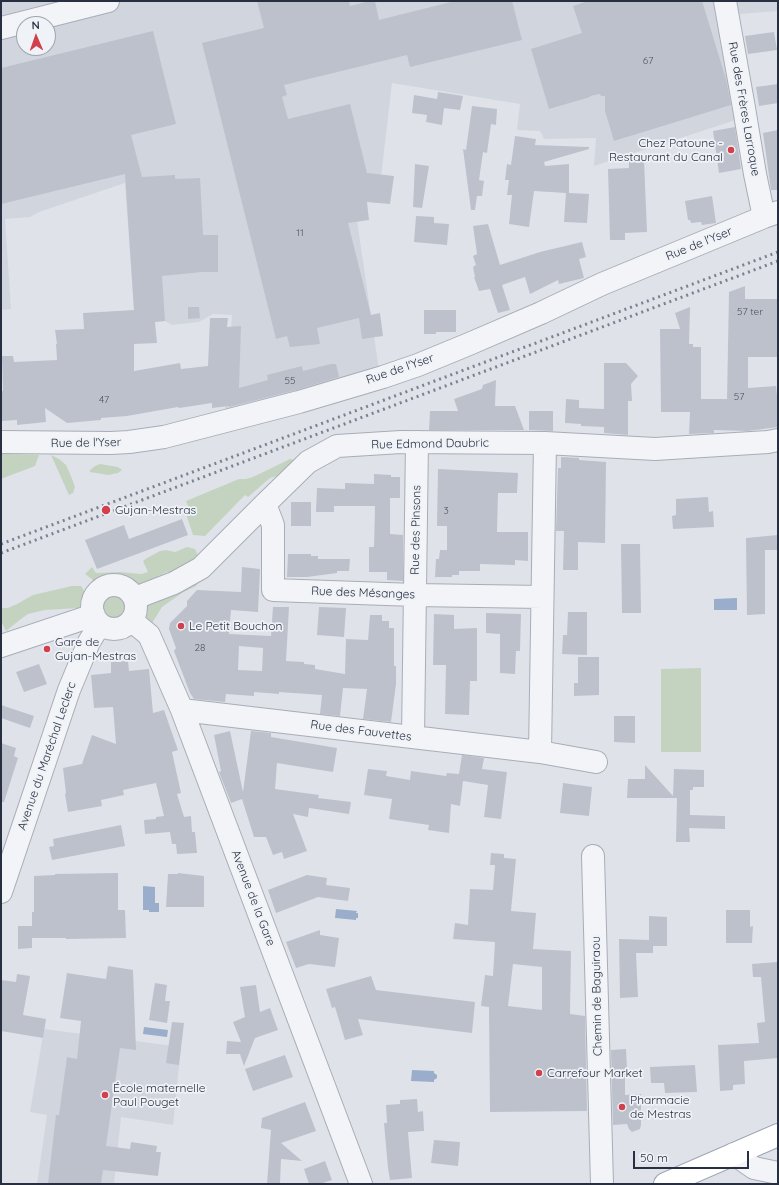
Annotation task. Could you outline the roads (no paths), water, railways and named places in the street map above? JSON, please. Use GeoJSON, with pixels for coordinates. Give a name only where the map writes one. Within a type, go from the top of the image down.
{"type":"FeatureCollection","features":[{"type":"Feature","properties":{"kind":"main road"},"geometry":{"type":"LineString","coordinates":[[665,1184],[778,1135]]}},
{"type":"Feature","properties":{"kind":"street"},"geometry":{"type":"LineString","coordinates":[[1,28],[108,1]]}},
{"type":"Feature","properties":{"kind":"street","name":"Rue des Frères Larroque"},"geometry":{"type":"LineString","coordinates":[[725,1],[755,174],[771,215]]}},
{"type":"Feature","properties":{"kind":"street","name":"Rue de l'Yser"},"geometry":{"type":"LineString","coordinates":[[1,442],[129,442],[164,437],[299,402],[418,365],[541,313],[602,284],[771,215]]}},
{"type":"Feature","properties":{"kind":"street","name":"Rue Edmond Daubric"},"geometry":{"type":"LineString","coordinates":[[135,598],[174,583],[202,568],[308,462],[337,446],[401,442],[545,443],[655,449],[768,442],[778,440]]}},
{"type":"Feature","properties":{"kind":"street","name":"Rue des Pinsons"},"geometry":{"type":"LineString","coordinates":[[413,737],[417,442]]}},
{"type":"Feature","properties":{"kind":"street"},"geometry":{"type":"LineString","coordinates":[[540,752],[545,443]]}},
{"type":"Feature","properties":{"kind":"street","name":"Rue des Mésanges"},"geometry":{"type":"LineString","coordinates":[[265,504],[273,525],[273,590],[542,598]]}},
{"type":"Feature","properties":{"kind":"street"},"geometry":{"type":"LineString","coordinates":[[115,584],[127,588],[132,592],[135,598],[137,610],[132,620],[127,625],[120,628],[106,628],[97,620],[92,609],[94,597],[103,588],[109,585],[115,584]]}},
{"type":"Feature","properties":{"kind":"street"},"geometry":{"type":"LineString","coordinates":[[1,646],[97,620]]}},
{"type":"Feature","properties":{"kind":"street","name":"Avenue du Maréchal Leclerc"},"geometry":{"type":"LineString","coordinates":[[1,892],[69,690],[97,620]]}},
{"type":"Feature","properties":{"kind":"street","name":"Avenue de la Gare"},"geometry":{"type":"LineString","coordinates":[[132,620],[149,635],[182,710],[361,1184]]}},
{"type":"Feature","properties":{"kind":"street","name":"Rue des Fauvettes"},"geometry":{"type":"LineString","coordinates":[[182,710],[540,752],[596,762]]}},
{"type":"Feature","properties":{"kind":"street","name":"Chemin de Baguiraou"},"geometry":{"type":"LineString","coordinates":[[593,856],[602,1184]]}},
{"type":"Feature","properties":{"kind":"street"},"geometry":{"type":"LineString","coordinates":[[734,1154],[754,1168],[778,1173]]}},
{"type":"Feature","properties":{"kind":"water"},"geometry":{"type":"Polygon","coordinates":[[[737,598],[737,610],[714,610],[714,599],[737,598]]]}},
{"type":"Feature","properties":{"kind":"water"},"geometry":{"type":"Polygon","coordinates":[[[143,886],[155,887],[155,903],[159,903],[159,912],[149,912],[149,910],[143,910],[143,886]]]}},
{"type":"Feature","properties":{"kind":"water"},"geometry":{"type":"Polygon","coordinates":[[[336,909],[357,911],[356,913],[358,913],[358,918],[356,918],[356,920],[335,918],[336,909]]]}},
{"type":"Feature","properties":{"kind":"water"},"geometry":{"type":"Polygon","coordinates":[[[144,1027],[168,1030],[167,1037],[143,1034],[144,1027]]]}},
{"type":"Feature","properties":{"kind":"water"},"geometry":{"type":"Polygon","coordinates":[[[412,1070],[434,1071],[437,1078],[434,1082],[411,1081],[412,1070]]]}},
{"type":"Feature","properties":{"kind":"railway"},"geometry":{"type":"LineString","coordinates":[[1,544],[778,252]]}},
{"type":"Feature","properties":{"kind":"railway"},"geometry":{"type":"LineString","coordinates":[[1,553],[778,261]]}},
{"type":"Feature","properties":{"kind":"place","name":"Chez Patoune - Restaurant du Canal"},"geometry":{"type":"Point","coordinates":[731,150]}},
{"type":"Feature","properties":{"kind":"place","name":"Gujan-Mestras"},"geometry":{"type":"Point","coordinates":[106,510]}},
{"type":"Feature","properties":{"kind":"place","name":"Le Petit Bouchon"},"geometry":{"type":"Point","coordinates":[181,626]}},
{"type":"Feature","properties":{"kind":"place","name":"Gare de Gujan-Mestras"},"geometry":{"type":"Point","coordinates":[47,649]}},
{"type":"Feature","properties":{"kind":"place","name":"Carrefour Market"},"geometry":{"type":"Point","coordinates":[539,1073]}},
{"type":"Feature","properties":{"kind":"place","name":"École maternelle Paul Pouget"},"geometry":{"type":"Point","coordinates":[105,1095]}},
{"type":"Feature","properties":{"kind":"place","name":"Pharmacie de Mestras"},"geometry":{"type":"Point","coordinates":[622,1107]}}]}
